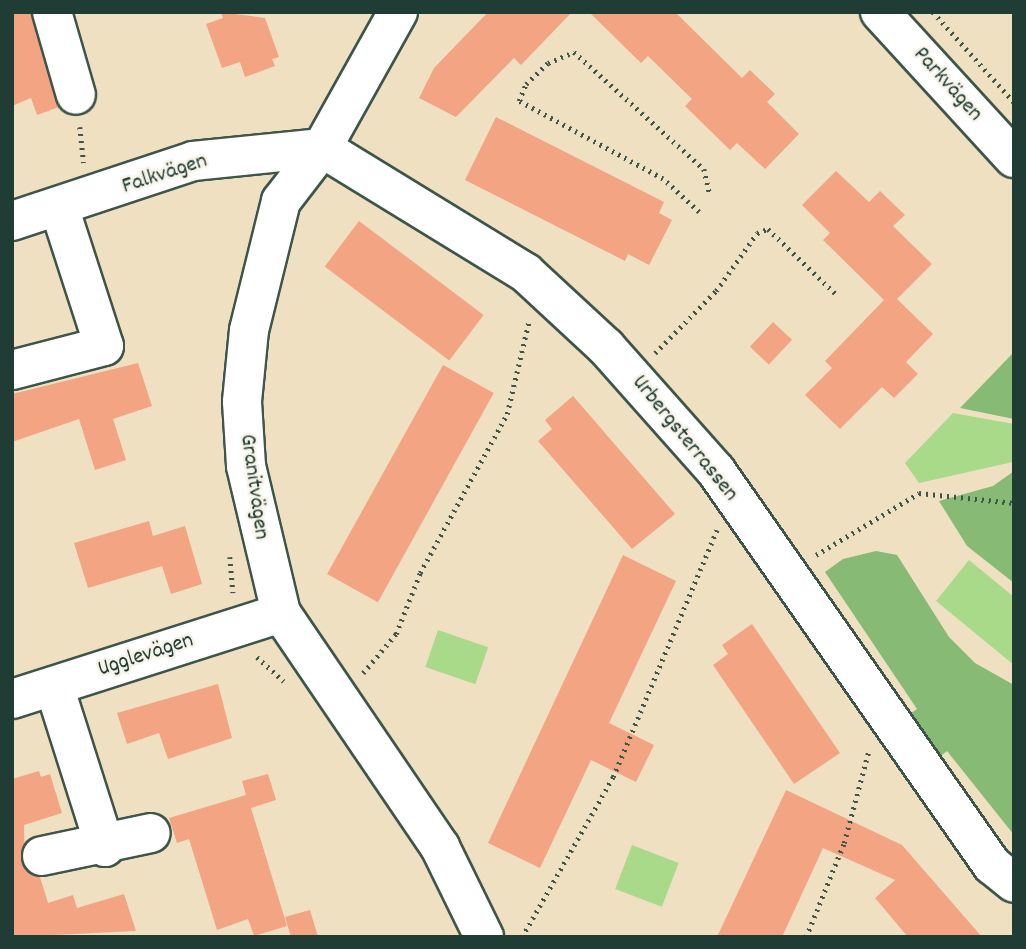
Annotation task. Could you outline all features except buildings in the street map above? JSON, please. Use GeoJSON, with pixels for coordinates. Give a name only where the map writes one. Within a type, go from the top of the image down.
{"type":"FeatureCollection","features":[{"type":"Feature","properties":{"kind":"street"},"geometry":{"type":"LineString","coordinates":[[52,12],[76,95]]}},
{"type":"Feature","properties":{"kind":"street","name":"Granitvägen"},"geometry":{"type":"LineString","coordinates":[[398,12],[322,148],[281,201],[261,265],[247,354],[246,466],[258,536],[281,613],[440,846],[484,937]]}},
{"type":"Feature","properties":{"kind":"street","name":"Parkvägen"},"geometry":{"type":"LineString","coordinates":[[880,12],[1014,158]]}},
{"type":"Feature","properties":{"kind":"street","name":"Falkvägen"},"geometry":{"type":"LineString","coordinates":[[12,221],[73,204],[193,161],[322,148]]}},
{"type":"Feature","properties":{"kind":"street","name":"Urbergsterrassen"},"geometry":{"type":"LineString","coordinates":[[322,148],[373,174],[541,287],[632,375],[731,494],[992,865],[1014,884]]}},
{"type":"Feature","properties":{"kind":"street"},"geometry":{"type":"LineString","coordinates":[[12,370],[104,346],[73,204]]}},
{"type":"Feature","properties":{"kind":"street","name":"Ugglevägen"},"geometry":{"type":"LineString","coordinates":[[12,699],[281,613]]}},
{"type":"Feature","properties":{"kind":"street"},"geometry":{"type":"LineString","coordinates":[[54,686],[105,847]]}},
{"type":"Feature","properties":{"kind":"street"},"geometry":{"type":"LineString","coordinates":[[42,856],[105,847],[150,833]]}},
{"type":"Feature","properties":{"kind":"path"},"geometry":{"type":"LineString","coordinates":[[933,12],[1014,102]]}},
{"type":"Feature","properties":{"kind":"path"},"geometry":{"type":"LineString","coordinates":[[699,212],[663,179],[519,101],[526,84],[548,63],[575,52],[704,169],[710,195]]}},
{"type":"Feature","properties":{"kind":"path"},"geometry":{"type":"LineString","coordinates":[[73,204],[76,95]]}},
{"type":"Feature","properties":{"kind":"path"},"geometry":{"type":"LineString","coordinates":[[632,375],[707,301],[757,233],[768,229],[780,237],[835,293]]}},
{"type":"Feature","properties":{"kind":"path"},"geometry":{"type":"LineString","coordinates":[[353,686],[396,634],[420,573],[507,414],[541,287]]}},
{"type":"Feature","properties":{"kind":"path"},"geometry":{"type":"LineString","coordinates":[[785,574],[919,493],[1014,503]]}},
{"type":"Feature","properties":{"kind":"path"},"geometry":{"type":"LineString","coordinates":[[522,937],[612,776],[731,494]]}},
{"type":"Feature","properties":{"kind":"path"},"geometry":{"type":"LineString","coordinates":[[231,544],[233,597],[260,663],[291,686]]}},
{"type":"Feature","properties":{"kind":"path"},"geometry":{"type":"LineString","coordinates":[[806,937],[884,713]]}},
{"type":"Feature","properties":{"kind":"green space"},"geometry":{"type":"Polygon","coordinates":[[[1014,352],[1014,419],[960,408],[1014,352]]]}},
{"type":"Feature","properties":{"kind":"green space"},"geometry":{"type":"Polygon","coordinates":[[[953,413],[1014,424],[1013,462],[919,483],[905,463],[953,413]]]}},
{"type":"Feature","properties":{"kind":"green space"},"geometry":{"type":"Polygon","coordinates":[[[1014,471],[1014,583],[967,546],[939,501],[993,486],[1014,471]]]}},
{"type":"Feature","properties":{"kind":"green space"},"geometry":{"type":"Polygon","coordinates":[[[876,551],[897,555],[949,637],[975,663],[1014,685],[1014,835],[947,751],[928,766],[895,724],[917,709],[825,572],[843,559],[876,551]]]}},
{"type":"Feature","properties":{"kind":"green space"},"geometry":{"type":"Polygon","coordinates":[[[969,560],[1014,597],[1014,665],[936,601],[969,560]]]}},
{"type":"Feature","properties":{"kind":"green space"},"geometry":{"type":"Polygon","coordinates":[[[438,630],[488,647],[475,684],[425,667],[438,630]]]}},
{"type":"Feature","properties":{"kind":"green space"},"geometry":{"type":"Polygon","coordinates":[[[632,845],[679,863],[662,907],[615,889],[632,845]]]}}]}
